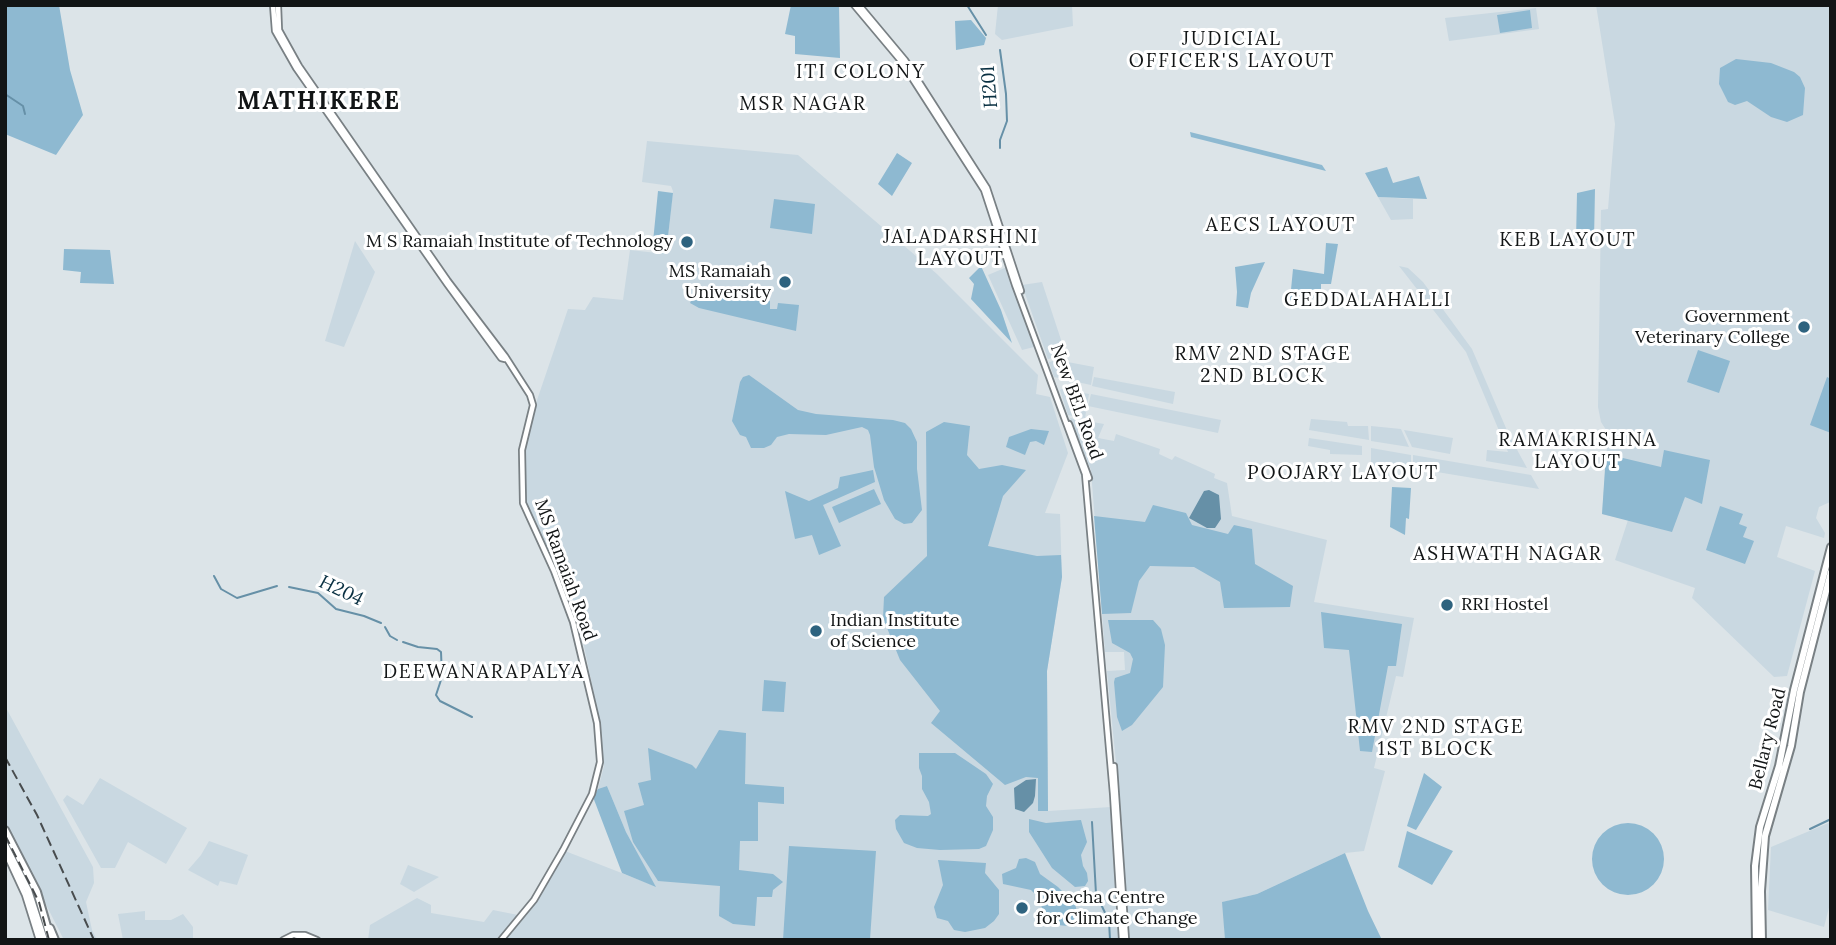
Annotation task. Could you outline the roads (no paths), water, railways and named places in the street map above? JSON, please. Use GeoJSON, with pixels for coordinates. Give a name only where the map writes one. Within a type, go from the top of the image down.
{"type":"FeatureCollection","features":[{"type":"Feature","properties":{"kind":"highway","name":"Bellary Road"},"geometry":{"type":"LineString","coordinates":[[1756,940],[1757,840],[1828,571],[1829,547]]}},
{"type":"Feature","properties":{"kind":"highway","name":"Bellary Road"},"geometry":{"type":"LineString","coordinates":[[1762,940],[1761,891],[1765,836],[1792,740],[1797,691]]}},
{"type":"Feature","properties":{"kind":"highway"},"geometry":{"type":"LineString","coordinates":[[5,830],[32,880],[53,940]]}},
{"type":"Feature","properties":{"kind":"highway"},"geometry":{"type":"LineString","coordinates":[[5,845],[28,890],[41,940]]}},
{"type":"Feature","properties":{"kind":"highway"},"geometry":{"type":"LineString","coordinates":[[290,939],[309,940]]}},
{"type":"Feature","properties":{"kind":"main road","name":"MS Ramaiah Road"},"geometry":{"type":"LineString","coordinates":[[275,5],[279,30],[299,66],[530,395],[533,405],[522,450],[523,503],[554,571],[573,622],[597,723],[600,762],[592,794],[563,850],[534,900],[501,940]]}},
{"type":"Feature","properties":{"kind":"main road","name":"New BEL Road"},"geometry":{"type":"LineString","coordinates":[[858,6],[905,60],[984,190],[1015,285],[1085,474],[1124,940]]}},
{"type":"Feature","properties":{"kind":"main road","name":"New BEL Road"},"geometry":{"type":"LineString","coordinates":[[858,6],[899,58],[987,188],[1051,376],[1088,473],[1117,794],[1124,940]]}},
{"type":"Feature","properties":{"kind":"main road"},"geometry":{"type":"LineString","coordinates":[[5,852],[38,928]]}},
{"type":"Feature","properties":{"kind":"main road"},"geometry":{"type":"LineString","coordinates":[[290,939],[305,935],[317,940]]}},
{"type":"Feature","properties":{"kind":"waterway","name":"H201"},"geometry":{"type":"LineString","coordinates":[[967,5],[986,35]]}},
{"type":"Feature","properties":{"kind":"waterway","name":"H201"},"geometry":{"type":"LineString","coordinates":[[1000,50],[1007,121],[1000,148]]}},
{"type":"Feature","properties":{"kind":"waterway"},"geometry":{"type":"LineString","coordinates":[[5,94],[23,106],[25,114]]}},
{"type":"Feature","properties":{"kind":"waterway"},"geometry":{"type":"LineString","coordinates":[[214,576],[221,589],[237,598],[277,586]]}},
{"type":"Feature","properties":{"kind":"waterway","name":"H204"},"geometry":{"type":"LineString","coordinates":[[289,587],[318,593],[336,609],[381,623]]}},
{"type":"Feature","properties":{"kind":"waterway","name":"H204"},"geometry":{"type":"LineString","coordinates":[[385,627],[390,636],[397,640]]}},
{"type":"Feature","properties":{"kind":"waterway","name":"H204"},"geometry":{"type":"LineString","coordinates":[[403,642],[441,652],[442,677],[436,695],[440,701],[472,717]]}},
{"type":"Feature","properties":{"kind":"waterway"},"geometry":{"type":"LineString","coordinates":[[1810,829],[1831,819]]}},
{"type":"Feature","properties":{"kind":"waterway"},"geometry":{"type":"LineString","coordinates":[[1092,822],[1096,894],[1109,921],[1110,940]]}},
{"type":"Feature","properties":{"kind":"railway"},"geometry":{"type":"LineString","coordinates":[[5,757],[37,815],[94,940]]}},
{"type":"Feature","properties":{"kind":"railway"},"geometry":{"type":"LineString","coordinates":[[5,835],[39,902],[49,940]]}},
{"type":"Feature","properties":{"kind":"place","name":"M S Ramaiah Institute of Technology"},"geometry":{"type":"Point","coordinates":[687,242]}},
{"type":"Feature","properties":{"kind":"place","name":"MS Ramaiah University"},"geometry":{"type":"Point","coordinates":[785,282]}},
{"type":"Feature","properties":{"kind":"place","name":"Government Veterinary College"},"geometry":{"type":"Point","coordinates":[1804,327]}},
{"type":"Feature","properties":{"kind":"place","name":"RRI Hostel"},"geometry":{"type":"Point","coordinates":[1447,605]}},
{"type":"Feature","properties":{"kind":"place","name":"Indian Institute of Science"},"geometry":{"type":"Point","coordinates":[816,631]}},
{"type":"Feature","properties":{"kind":"place","name":"Divecha Centre for Climate Change"},"geometry":{"type":"Point","coordinates":[1022,908]}},
{"type":"Feature","properties":{"kind":"district","name":"JUDICIAL OFFICER'S LAYOUT"},"geometry":{"type":"Point","coordinates":[1232,51]}},
{"type":"Feature","properties":{"kind":"district","name":"ITI COLONY"},"geometry":{"type":"Point","coordinates":[861,73]}},
{"type":"Feature","properties":{"kind":"district","name":"MATHIKERE"},"geometry":{"type":"Point","coordinates":[319,102]}},
{"type":"Feature","properties":{"kind":"district","name":"MSR NAGAR"},"geometry":{"type":"Point","coordinates":[803,105]}},
{"type":"Feature","properties":{"kind":"district","name":"AECS LAYOUT"},"geometry":{"type":"Point","coordinates":[1281,226]}},
{"type":"Feature","properties":{"kind":"district","name":"KEB LAYOUT"},"geometry":{"type":"Point","coordinates":[1568,241]}},
{"type":"Feature","properties":{"kind":"district","name":"JALADARSHINI LAYOUT"},"geometry":{"type":"Point","coordinates":[961,249]}},
{"type":"Feature","properties":{"kind":"district","name":"GEDDALAHALLI"},"geometry":{"type":"Point","coordinates":[1368,301]}},
{"type":"Feature","properties":{"kind":"district","name":"RMV 2ND STAGE 2ND BLOCK"},"geometry":{"type":"Point","coordinates":[1263,366]}},
{"type":"Feature","properties":{"kind":"district","name":"RAMAKRISHNA LAYOUT"},"geometry":{"type":"Point","coordinates":[1578,452]}},
{"type":"Feature","properties":{"kind":"district","name":"POOJARY LAYOUT"},"geometry":{"type":"Point","coordinates":[1343,474]}},
{"type":"Feature","properties":{"kind":"district","name":"ASHWATH NAGAR"},"geometry":{"type":"Point","coordinates":[1508,555]}},
{"type":"Feature","properties":{"kind":"district","name":"DEEWANARAPALYA"},"geometry":{"type":"Point","coordinates":[484,673]}},
{"type":"Feature","properties":{"kind":"district","name":"RMV 2ND STAGE 1ST BLOCK"},"geometry":{"type":"Point","coordinates":[1436,739]}}]}
